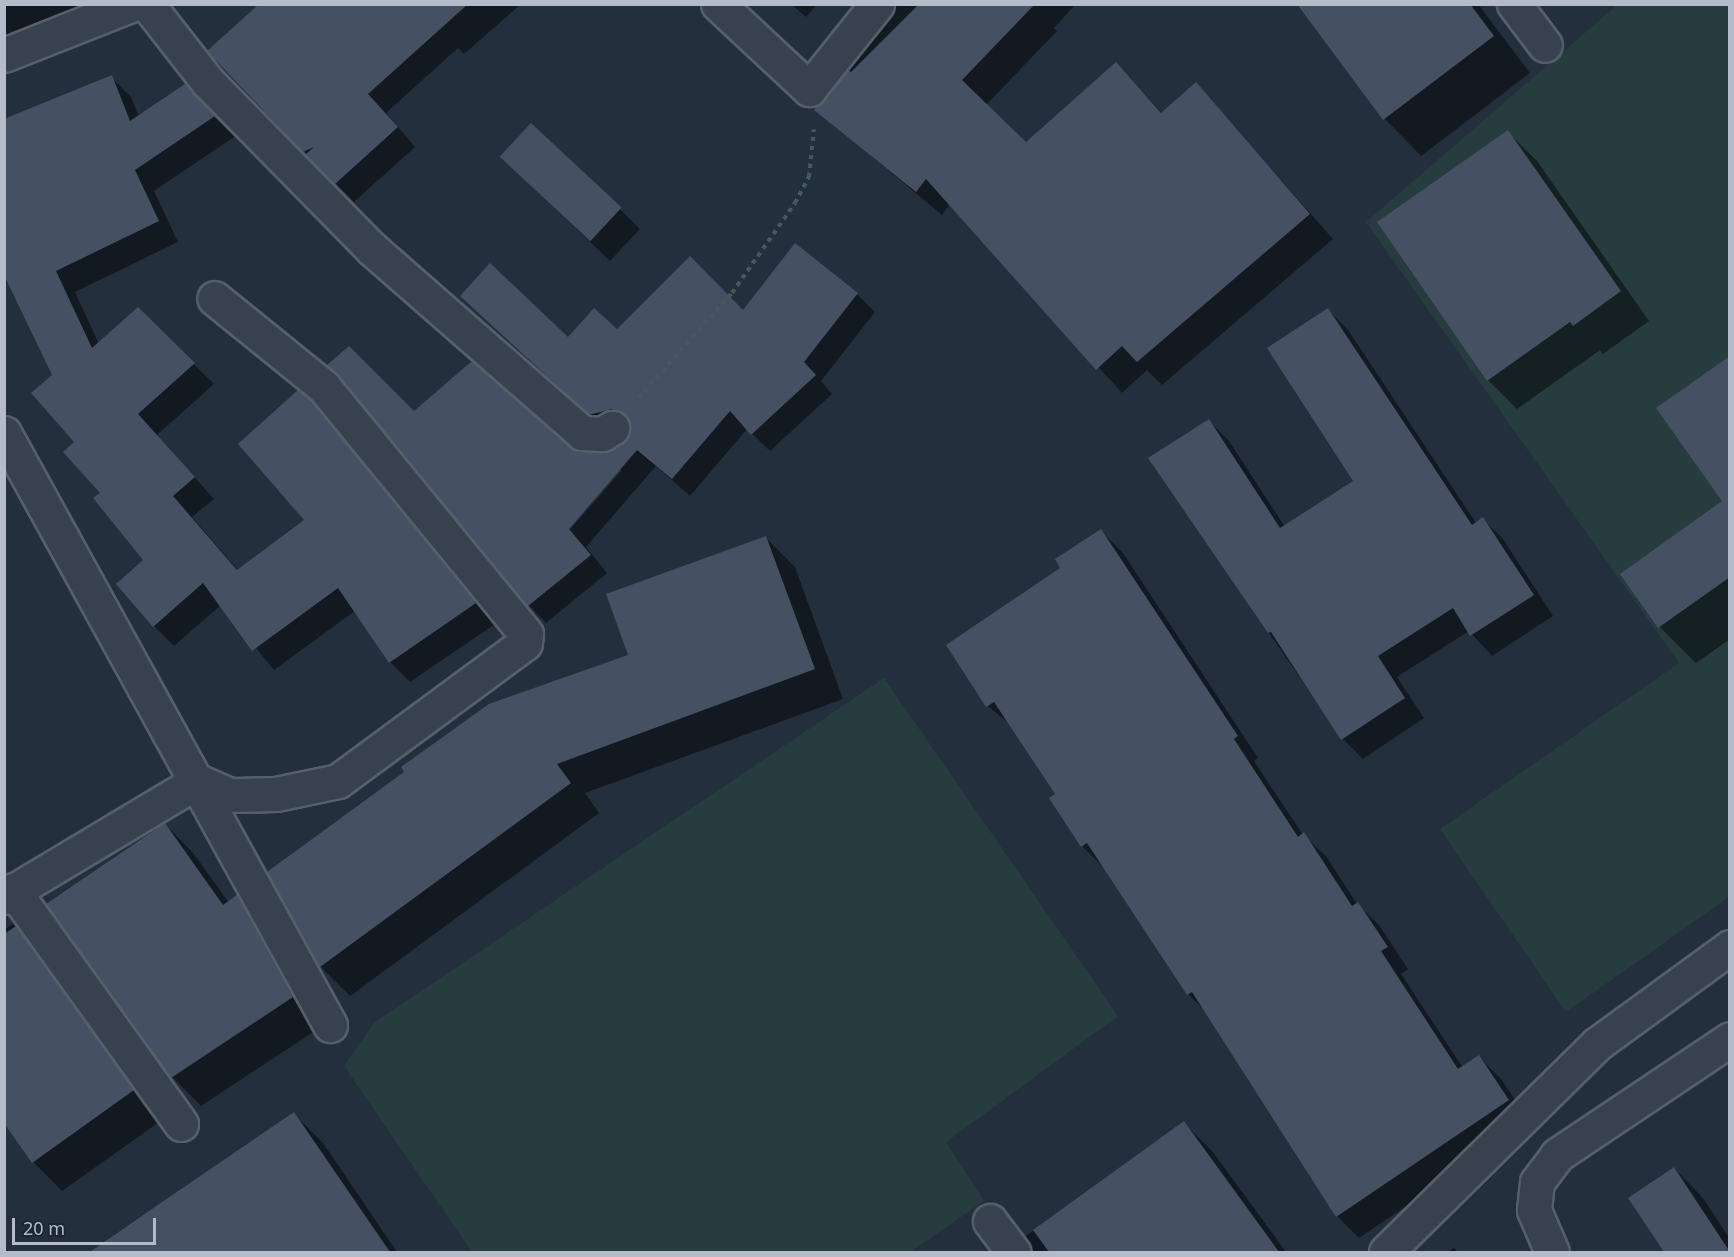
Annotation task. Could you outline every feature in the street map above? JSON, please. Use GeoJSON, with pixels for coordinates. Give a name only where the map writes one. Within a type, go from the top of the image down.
{"type":"FeatureCollection","features":[{"type":"Feature","properties":{"kind":"street"},"geometry":{"type":"LineString","coordinates":[[4,55],[133,4]]}},
{"type":"Feature","properties":{"kind":"street"},"geometry":{"type":"LineString","coordinates":[[147,4],[208,82],[371,248],[582,432],[602,434],[612,428]]}},
{"type":"Feature","properties":{"kind":"street"},"geometry":{"type":"LineString","coordinates":[[718,4],[809,89],[877,4]]}},
{"type":"Feature","properties":{"kind":"street"},"geometry":{"type":"LineString","coordinates":[[1514,4],[1545,45]]}},
{"type":"Feature","properties":{"kind":"street"},"geometry":{"type":"LineString","coordinates":[[198,781],[230,795],[276,794],[338,782],[525,643],[526,634],[324,387],[214,298]]}},
{"type":"Feature","properties":{"kind":"street"},"geometry":{"type":"LineString","coordinates":[[4,433],[198,781],[330,1025]]}},
{"type":"Feature","properties":{"kind":"street"},"geometry":{"type":"LineString","coordinates":[[181,1124],[9,893],[198,781]]}},
{"type":"Feature","properties":{"kind":"street"},"geometry":{"type":"LineString","coordinates":[[1386,1252],[1597,1044],[1730,947]]}},
{"type":"Feature","properties":{"kind":"street"},"geometry":{"type":"LineString","coordinates":[[1552,1252],[1534,1210],[1537,1182],[1557,1155],[1730,1039]]}},
{"type":"Feature","properties":{"kind":"street"},"geometry":{"type":"LineString","coordinates":[[990,1221],[1014,1252]]}},
{"type":"Feature","properties":{"kind":"path"},"geometry":{"type":"LineString","coordinates":[[612,428],[732,293],[795,203],[809,177],[814,152],[809,89]]}},
{"type":"Feature","properties":{"kind":"green space"},"geometry":{"type":"Polygon","coordinates":[[[1617,5],[1729,5],[1729,897],[1566,1012],[1440,829],[1679,663],[1366,222],[1617,5]]]}},
{"type":"Feature","properties":{"kind":"green space"},"geometry":{"type":"Polygon","coordinates":[[[884,678],[1118,1016],[946,1142],[984,1201],[910,1252],[472,1252],[344,1066],[374,1023],[884,678]]]}},
{"type":"Feature","properties":{"kind":"building"},"geometry":{"type":"Polygon","coordinates":[[[259,4],[468,4],[368,94],[398,127],[335,184],[305,155],[314,147],[303,152],[207,51],[259,4]]]}},
{"type":"Feature","properties":{"kind":"building"},"geometry":{"type":"Polygon","coordinates":[[[919,4],[1035,4],[962,80],[1026,142],[1116,62],[1161,113],[1196,82],[1310,214],[1137,362],[1122,346],[1096,370],[926,179],[916,192],[814,110],[848,70],[851,72],[919,4]]]}},
{"type":"Feature","properties":{"kind":"building"},"geometry":{"type":"Polygon","coordinates":[[[1297,4],[1470,4],[1494,36],[1383,120],[1297,4]]]}},
{"type":"Feature","properties":{"kind":"building"},"geometry":{"type":"Polygon","coordinates":[[[112,75],[130,121],[185,84],[215,116],[135,170],[159,221],[56,271],[92,348],[138,307],[195,363],[138,414],[195,477],[173,496],[237,570],[304,520],[238,444],[298,390],[311,400],[476,603],[389,663],[338,588],[252,651],[203,583],[153,627],[116,584],[143,560],[93,498],[100,493],[63,452],[74,442],[31,393],[52,375],[4,275],[4,119],[112,75]]]}},
{"type":"Feature","properties":{"kind":"building"},"geometry":{"type":"Polygon","coordinates":[[[531,123],[622,208],[590,241],[500,157],[531,123]]]}},
{"type":"Feature","properties":{"kind":"building"},"geometry":{"type":"Polygon","coordinates":[[[1508,130],[1621,291],[1573,326],[1570,322],[1487,381],[1377,222],[1508,130]]]}},
{"type":"Feature","properties":{"kind":"building"},"geometry":{"type":"Polygon","coordinates":[[[795,243],[858,293],[804,362],[816,375],[751,435],[730,411],[672,479],[637,450],[569,529],[591,555],[528,606],[327,365],[349,346],[414,411],[472,361],[570,447],[581,452],[611,450],[629,437],[628,418],[612,409],[589,415],[460,296],[490,263],[568,337],[594,308],[617,329],[690,256],[743,310],[795,243]]]}},
{"type":"Feature","properties":{"kind":"building"},"geometry":{"type":"Polygon","coordinates":[[[1328,308],[1472,525],[1483,517],[1534,595],[1470,636],[1453,608],[1378,656],[1405,698],[1341,740],[1271,632],[1268,633],[1148,458],[1209,419],[1280,528],[1353,481],[1267,348],[1328,308]]]}},
{"type":"Feature","properties":{"kind":"building"},"geometry":{"type":"Polygon","coordinates":[[[1730,356],[1730,577],[1658,628],[1620,574],[1722,501],[1656,408],[1730,356]]]}},
{"type":"Feature","properties":{"kind":"building"},"geometry":{"type":"Polygon","coordinates":[[[1101,529],[1238,736],[1234,739],[1298,837],[1304,832],[1352,906],[1358,902],[1388,947],[1381,951],[1458,1069],[1479,1055],[1509,1100],[1336,1217],[1192,992],[1187,995],[1087,843],[1081,847],[1049,798],[1055,794],[994,702],[986,707],[946,645],[1060,568],[1055,559],[1101,529]]]}},
{"type":"Feature","properties":{"kind":"building"},"geometry":{"type":"Polygon","coordinates":[[[766,536],[815,669],[557,764],[571,783],[320,967],[267,872],[404,772],[401,767],[489,704],[628,655],[606,594],[766,536]]]}},
{"type":"Feature","properties":{"kind":"building"},"geometry":{"type":"Polygon","coordinates":[[[165,823],[223,905],[237,895],[293,997],[171,1078],[46,904],[165,823]]]}},
{"type":"Feature","properties":{"kind":"building"},"geometry":{"type":"Polygon","coordinates":[[[16,926],[134,1090],[32,1163],[4,1123],[4,934],[16,926]]]}},
{"type":"Feature","properties":{"kind":"building"},"geometry":{"type":"Polygon","coordinates":[[[294,1112],[390,1252],[90,1252],[162,1202],[294,1112]]]}},
{"type":"Feature","properties":{"kind":"building"},"geometry":{"type":"Polygon","coordinates":[[[1184,1121],[1279,1252],[1049,1252],[1033,1230],[1184,1121]]]}},
{"type":"Feature","properties":{"kind":"building"},"geometry":{"type":"Polygon","coordinates":[[[1674,1167],[1730,1252],[1664,1252],[1628,1198],[1674,1167]]]}}]}
